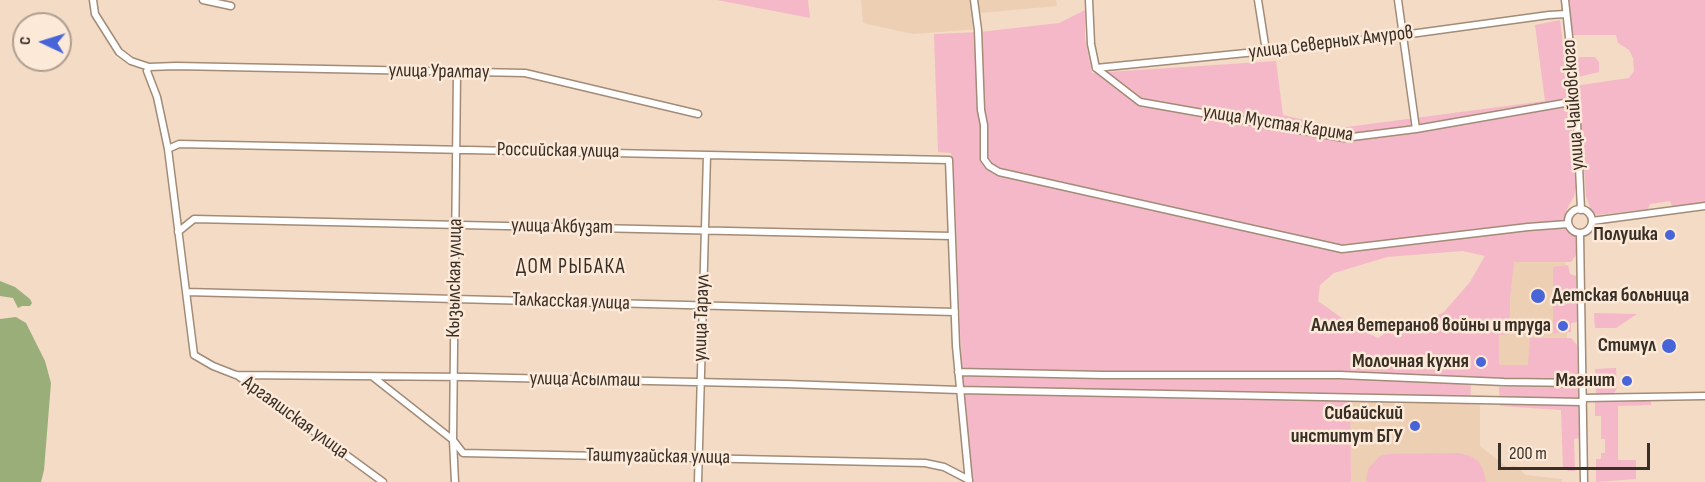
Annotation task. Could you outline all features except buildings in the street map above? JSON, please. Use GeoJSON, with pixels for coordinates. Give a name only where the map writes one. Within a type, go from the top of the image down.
{"type":"FeatureCollection","features":[{"type":"Feature","properties":{"kind":"street"},"geometry":{"type":"LineString","coordinates":[[93,0],[95,14],[119,52],[131,61],[149,67],[147,71],[157,97],[168,149],[186,292]]}},
{"type":"Feature","properties":{"kind":"street"},"geometry":{"type":"LineString","coordinates":[[203,0],[231,6]]}},
{"type":"Feature","properties":{"kind":"street"},"geometry":{"type":"LineString","coordinates":[[974,0],[984,125],[984,159],[989,166],[999,171],[1341,249],[1568,224]]}},
{"type":"Feature","properties":{"kind":"street"},"geometry":{"type":"LineString","coordinates":[[1089,0],[1091,44],[1096,68]]}},
{"type":"Feature","properties":{"kind":"street"},"geometry":{"type":"LineString","coordinates":[[1258,0],[1266,51]]}},
{"type":"Feature","properties":{"kind":"street"},"geometry":{"type":"LineString","coordinates":[[1398,0],[1416,129]]}},
{"type":"Feature","properties":{"kind":"street","name":"улица Чайковского"},"geometry":{"type":"LineString","coordinates":[[1564,0],[1576,101],[1581,210]]}},
{"type":"Feature","properties":{"kind":"street","name":"улица Северных Амуров"},"geometry":{"type":"LineString","coordinates":[[1096,68],[1266,51],[1549,15],[1566,15]]}},
{"type":"Feature","properties":{"kind":"street","name":"улица Уралтау"},"geometry":{"type":"LineString","coordinates":[[149,67],[525,74],[698,114]]}},
{"type":"Feature","properties":{"kind":"street","name":"улица Мустая Карима"},"geometry":{"type":"LineString","coordinates":[[1096,68],[1140,102],[1344,138],[1416,129],[1576,101]]}},
{"type":"Feature","properties":{"kind":"street","name":"Кызылская улица"},"geometry":{"type":"LineString","coordinates":[[454,482],[457,73]]}},
{"type":"Feature","properties":{"kind":"street","name":"Российская улица"},"geometry":{"type":"LineString","coordinates":[[168,149],[179,144],[949,160],[951,236]]}},
{"type":"Feature","properties":{"kind":"street","name":"улица Тараул"},"geometry":{"type":"LineString","coordinates":[[698,482],[707,155]]}},
{"type":"Feature","properties":{"kind":"street"},"geometry":{"type":"LineString","coordinates":[[1592,221],[1705,206]]}},
{"type":"Feature","properties":{"kind":"street"},"geometry":{"type":"LineString","coordinates":[[1581,210],[1588,213],[1592,221],[1586,231],[1580,233],[1571,229],[1568,224],[1571,214],[1581,210]]}},
{"type":"Feature","properties":{"kind":"street","name":"улица Акбузат"},"geometry":{"type":"LineString","coordinates":[[178,232],[194,219],[951,236]]}},
{"type":"Feature","properties":{"kind":"street"},"geometry":{"type":"LineString","coordinates":[[1580,233],[1584,482]]}},
{"type":"Feature","properties":{"kind":"street"},"geometry":{"type":"LineString","coordinates":[[951,236],[957,372],[969,481]]}},
{"type":"Feature","properties":{"kind":"street","name":"Талкасская улица"},"geometry":{"type":"LineString","coordinates":[[186,292],[955,312]]}},
{"type":"Feature","properties":{"kind":"street","name":"улица Асылташ"},"geometry":{"type":"LineString","coordinates":[[186,292],[194,355],[236,375],[454,377],[959,390],[1583,400],[1705,396]]}},
{"type":"Feature","properties":{"kind":"street"},"geometry":{"type":"LineString","coordinates":[[957,372],[1103,375],[1340,375],[1583,383]]}},
{"type":"Feature","properties":{"kind":"street","name":"Аргаяшская улица"},"geometry":{"type":"LineString","coordinates":[[236,375],[383,482]]}},
{"type":"Feature","properties":{"kind":"street","name":"Таштугайская улица"},"geometry":{"type":"LineString","coordinates":[[372,377],[453,440],[463,453],[925,463],[944,467],[969,481]]}},
{"type":"Feature","properties":{"kind":"shaded area"},"geometry":{"type":"Polygon","coordinates":[[[717,0],[808,0],[810,18],[717,0]]]}},
{"type":"Feature","properties":{"kind":"shaded area"},"geometry":{"type":"Polygon","coordinates":[[[861,0],[1056,0],[1057,6],[979,13],[980,29],[913,34],[863,23],[861,0]]]}},
{"type":"Feature","properties":{"kind":"shaded area"},"geometry":{"type":"Polygon","coordinates":[[[1568,0],[1705,0],[1705,202],[1672,206],[1670,201],[1650,204],[1648,209],[1597,215],[1591,210],[1586,196],[1578,88],[1581,85],[1629,78],[1634,71],[1633,58],[1629,50],[1618,43],[1616,35],[1571,35],[1568,0]]]}},
{"type":"Feature","properties":{"kind":"shaded area"},"geometry":{"type":"Polygon","coordinates":[[[1085,10],[1085,38],[1092,73],[1276,61],[1283,115],[1339,128],[1545,101],[1535,25],[1560,20],[1571,108],[1576,186],[1574,196],[1566,211],[1564,227],[1575,235],[1576,255],[1571,262],[1514,262],[1510,298],[1510,334],[1499,335],[1499,365],[1528,365],[1530,338],[1571,338],[1577,345],[1578,382],[1471,382],[1470,405],[1350,398],[1351,482],[966,482],[955,198],[951,153],[938,152],[934,34],[980,32],[1059,23],[1085,10]],[[1463,251],[1387,257],[1334,273],[1320,285],[1318,301],[1356,328],[1378,338],[1387,332],[1397,336],[1444,312],[1470,282],[1485,256],[1463,251]]]}},
{"type":"Feature","properties":{"kind":"shaded area"},"geometry":{"type":"Polygon","coordinates":[[[1580,57],[1595,57],[1599,62],[1599,72],[1578,77],[1575,60],[1580,57]]]}},
{"type":"Feature","properties":{"kind":"shaded area"},"geometry":{"type":"Polygon","coordinates":[[[1565,238],[1568,379],[1499,379],[1498,253],[1565,238]]]}},
{"type":"Feature","properties":{"kind":"shaded area"},"geometry":{"type":"Polygon","coordinates":[[[1568,265],[1570,274],[1576,276],[1577,322],[1571,323],[1571,332],[1553,333],[1553,267],[1568,265]]]}},
{"type":"Feature","properties":{"kind":"shaded area"},"geometry":{"type":"Polygon","coordinates":[[[0,281],[15,287],[30,299],[32,303],[30,306],[18,308],[13,298],[0,296],[0,281]]]}},
{"type":"Feature","properties":{"kind":"shaded area"},"geometry":{"type":"Polygon","coordinates":[[[1594,313],[1637,314],[1616,328],[1595,328],[1594,313]]]}},
{"type":"Feature","properties":{"kind":"shaded area"},"geometry":{"type":"Polygon","coordinates":[[[16,317],[26,323],[45,361],[51,383],[41,482],[0,482],[0,319],[16,317]]]}},
{"type":"Feature","properties":{"kind":"shaded area"},"geometry":{"type":"Polygon","coordinates":[[[1616,368],[1617,388],[1613,395],[1596,395],[1595,369],[1616,368]]]}},
{"type":"Feature","properties":{"kind":"shaded area"},"geometry":{"type":"Polygon","coordinates":[[[1578,385],[1579,438],[1574,439],[1575,471],[1568,471],[1563,468],[1561,410],[1500,406],[1499,387],[1578,385]]]}},
{"type":"Feature","properties":{"kind":"shaded area","name":"Сибайский институт БГУ"},"geometry":{"type":"Polygon","coordinates":[[[1349,398],[1480,405],[1480,446],[1507,467],[1516,466],[1526,475],[1562,479],[1562,482],[1351,482],[1349,398]]]}},
{"type":"Feature","properties":{"kind":"shaded area"},"geometry":{"type":"Polygon","coordinates":[[[1651,399],[1651,405],[1618,406],[1618,460],[1636,460],[1636,479],[1596,482],[1596,459],[1601,459],[1601,453],[1605,453],[1605,439],[1601,439],[1601,416],[1595,416],[1595,400],[1651,399]]]}},
{"type":"Feature","properties":{"kind":"shaded area"},"geometry":{"type":"Polygon","coordinates":[[[1459,453],[1478,461],[1483,469],[1486,482],[1366,482],[1368,469],[1380,456],[1459,453]]]}},
{"type":"Feature","properties":{"kind":"place","name":"Полушка"},"geometry":{"type":"Point","coordinates":[1670,235]}},
{"type":"Feature","properties":{"kind":"place","name":"Детская больница"},"geometry":{"type":"Point","coordinates":[1538,296]}},
{"type":"Feature","properties":{"kind":"place","name":"Аллея ветеранов войны и труда"},"geometry":{"type":"Point","coordinates":[1563,326]}},
{"type":"Feature","properties":{"kind":"place","name":"Стимул"},"geometry":{"type":"Point","coordinates":[1669,346]}},
{"type":"Feature","properties":{"kind":"place","name":"Молочная кухня"},"geometry":{"type":"Point","coordinates":[1481,362]}},
{"type":"Feature","properties":{"kind":"place","name":"Магнит"},"geometry":{"type":"Point","coordinates":[1627,381]}},
{"type":"Feature","properties":{"kind":"place","name":"Сибайский институт БГУ"},"geometry":{"type":"Point","coordinates":[1415,426]}},
{"type":"Feature","properties":{"kind":"district","name":"ДОМ РЫБАКА"},"geometry":{"type":"Point","coordinates":[571,268]}}]}
